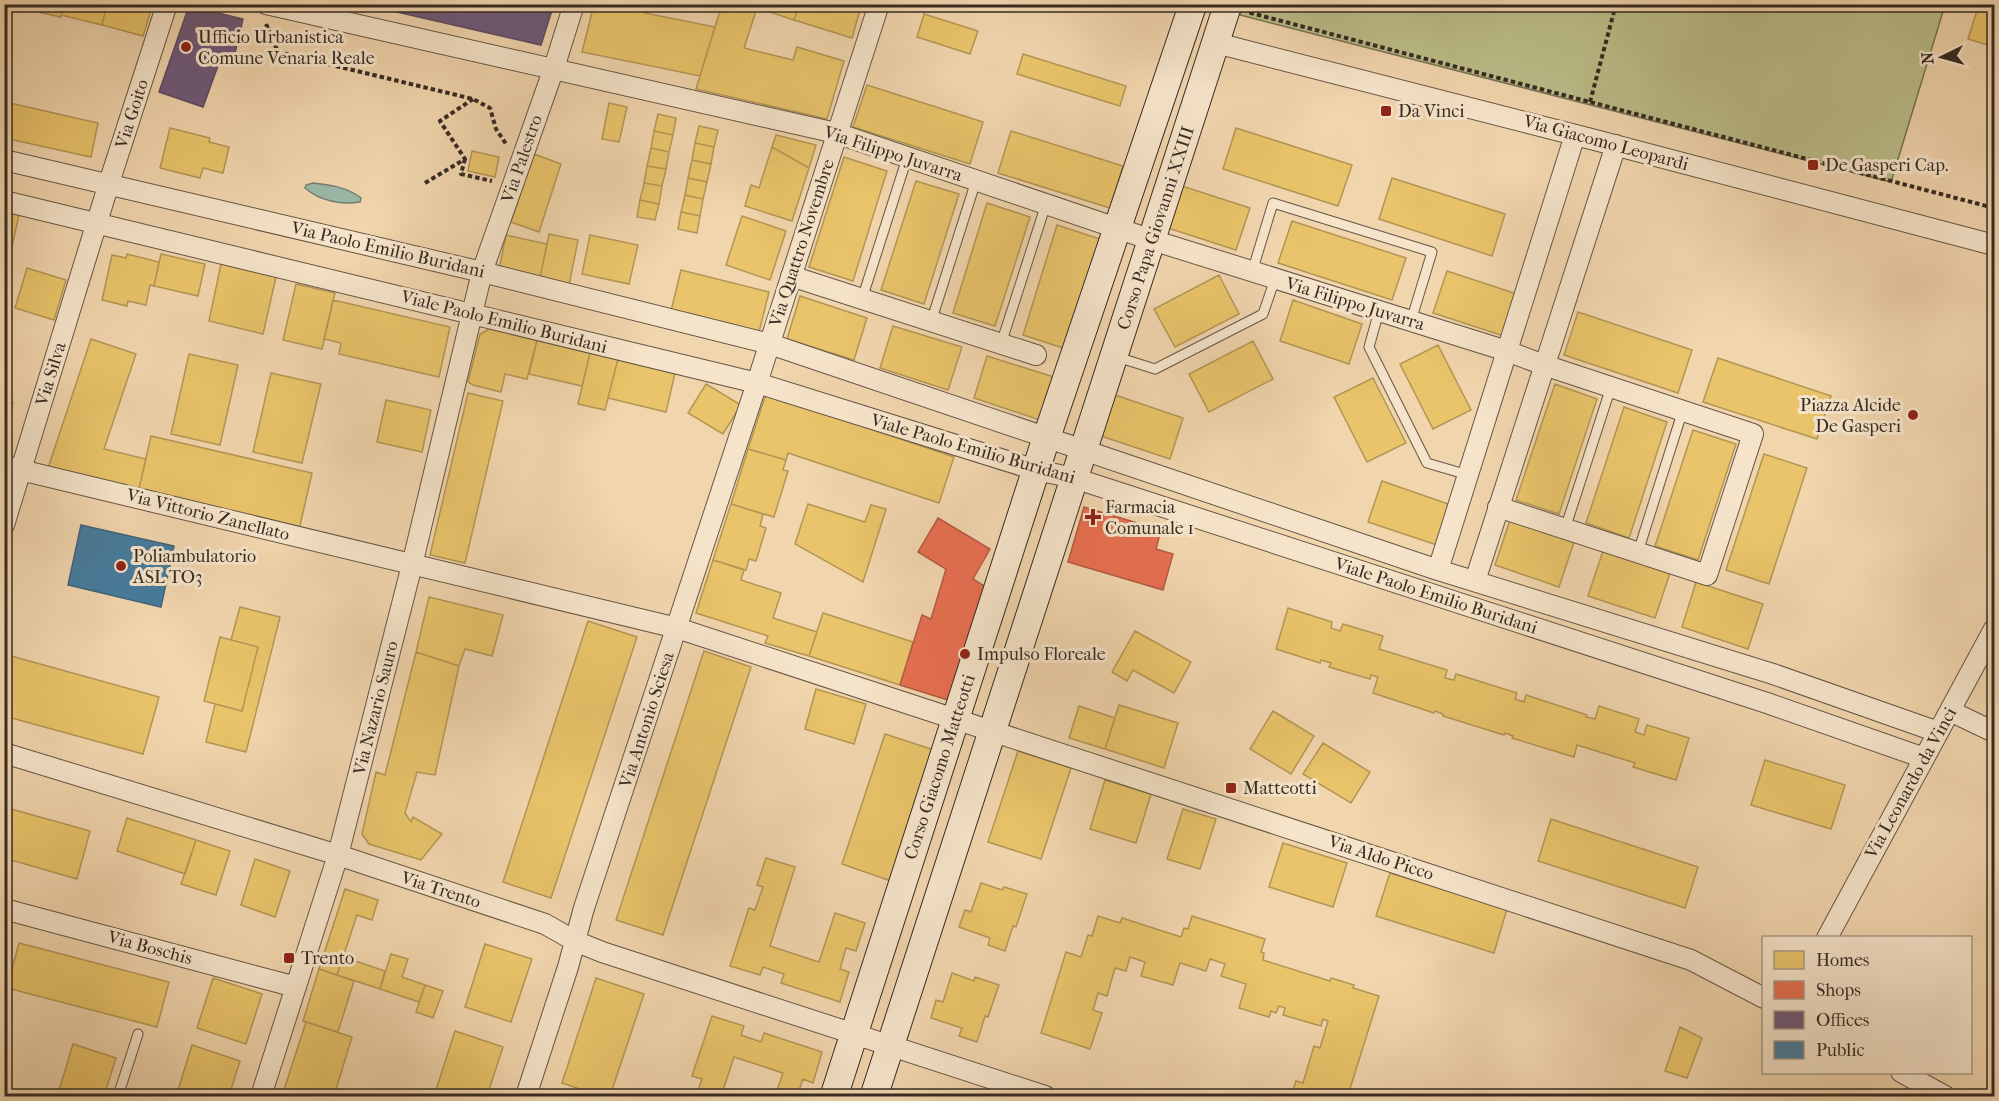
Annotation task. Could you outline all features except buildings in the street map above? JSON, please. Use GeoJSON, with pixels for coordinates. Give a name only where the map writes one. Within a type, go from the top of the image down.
{"type":"FeatureCollection","features":[{"type":"Feature","properties":{"kind":"street","name":"Via Goito"},"geometry":{"type":"LineString","coordinates":[[97,223],[167,4]]}},
{"type":"Feature","properties":{"kind":"street","name":"Via Palestro"},"geometry":{"type":"LineString","coordinates":[[472,314],[482,272],[554,68],[574,4]]}},
{"type":"Feature","properties":{"kind":"street","name":"Via Quattro Novembre"},"geometry":{"type":"LineString","coordinates":[[770,344],[879,4]]}},
{"type":"Feature","properties":{"kind":"street","name":"Corso Papa Giovanni XXIII"},"geometry":{"type":"LineString","coordinates":[[1047,437],[1192,4]]}},
{"type":"Feature","properties":{"kind":"street","name":"Corso Papa Giovanni XXIII"},"geometry":{"type":"LineString","coordinates":[[1083,451],[1228,4]]}},
{"type":"Feature","properties":{"kind":"street","name":"Via Filippo Juvarra"},"geometry":{"type":"LineString","coordinates":[[264,9],[554,68],[836,133],[1152,240],[1507,351],[1753,434],[1707,575],[1638,552]]}},
{"type":"Feature","properties":{"kind":"street","name":"Via Giacomo Leopardi"},"geometry":{"type":"LineString","coordinates":[[1216,43],[1995,245]]}},
{"type":"Feature","properties":{"kind":"street"},"geometry":{"type":"LineString","coordinates":[[1438,570],[1575,135]]}},
{"type":"Feature","properties":{"kind":"street"},"geometry":{"type":"LineString","coordinates":[[1474,581],[1616,145]]}},
{"type":"Feature","properties":{"kind":"street","name":"Via Paolo Emilio Buridani"},"geometry":{"type":"LineString","coordinates":[[4,160],[482,272],[770,344]]}},
{"type":"Feature","properties":{"kind":"street","name":"Viale Paolo Emilio Buridani"},"geometry":{"type":"LineString","coordinates":[[4,201],[757,383],[1036,470],[1074,478],[1767,703],[1924,758]]}},
{"type":"Feature","properties":{"kind":"street","name":"Via Silva"},"geometry":{"type":"LineString","coordinates":[[4,525],[13,468],[97,223]]}},
{"type":"Feature","properties":{"kind":"street"},"geometry":{"type":"LineString","coordinates":[[791,276],[1036,355]]}},
{"type":"Feature","properties":{"kind":"street","name":"Via Nazario Sauro"},"geometry":{"type":"LineString","coordinates":[[261,1096],[338,855],[412,565],[472,314]]}},
{"type":"Feature","properties":{"kind":"street","name":"Viale Paolo Emilio Buridani"},"geometry":{"type":"LineString","coordinates":[[770,344],[1438,570],[1773,674],[1938,732]]}},
{"type":"Feature","properties":{"kind":"street","name":"Via Antonio Sciesa"},"geometry":{"type":"LineString","coordinates":[[525,1096],[770,344]]}},
{"type":"Feature","properties":{"kind":"street","name":"Corso Giacomo Matteotti"},"geometry":{"type":"LineString","coordinates":[[874,1096],[872,1040],[956,718],[1047,437]]}},
{"type":"Feature","properties":{"kind":"street","name":"Corso Giacomo Matteotti"},"geometry":{"type":"LineString","coordinates":[[834,1096],[872,1040],[993,731],[1083,451]]}},
{"type":"Feature","properties":{"kind":"street","name":"Via Vittorio Zanellato"},"geometry":{"type":"LineString","coordinates":[[13,468],[677,628]]}},
{"type":"Feature","properties":{"kind":"street"},"geometry":{"type":"LineString","coordinates":[[1498,507],[1638,552]]}},
{"type":"Feature","properties":{"kind":"street","name":"Via Aldo Picco"},"geometry":{"type":"LineString","coordinates":[[677,628],[1691,960],[1762,997]]}},
{"type":"Feature","properties":{"kind":"street","name":"Via Leonardo da Vinci"},"geometry":{"type":"LineString","coordinates":[[1828,936],[1995,629]]}},
{"type":"Feature","properties":{"kind":"street"},"geometry":{"type":"LineString","coordinates":[[1950,711],[1995,732]]}},
{"type":"Feature","properties":{"kind":"street","name":"Via Trento"},"geometry":{"type":"LineString","coordinates":[[4,753],[338,855],[545,924],[575,942],[602,952],[1045,1096]]}},
{"type":"Feature","properties":{"kind":"street","name":"Via Boschis"},"geometry":{"type":"LineString","coordinates":[[4,909],[296,987]]}},
{"type":"Feature","properties":{"kind":"street"},"geometry":{"type":"LineString","coordinates":[[1905,1074],[1946,1096]]}},
{"type":"Feature","properties":{"kind":"lane"},"geometry":{"type":"LineString","coordinates":[[862,299],[907,158]]}},
{"type":"Feature","properties":{"kind":"lane"},"geometry":{"type":"LineString","coordinates":[[931,322],[976,181]]}},
{"type":"Feature","properties":{"kind":"lane"},"geometry":{"type":"LineString","coordinates":[[1252,272],[1273,203],[1432,252],[1411,321]]}},
{"type":"Feature","properties":{"kind":"lane"},"geometry":{"type":"LineString","coordinates":[[1001,344],[1046,204]]}},
{"type":"Feature","properties":{"kind":"lane"},"geometry":{"type":"LineString","coordinates":[[1114,356],[1155,369],[1263,314],[1275,279]]}},
{"type":"Feature","properties":{"kind":"lane"},"geometry":{"type":"LineString","coordinates":[[1379,311],[1369,347],[1427,463],[1468,475]]}},
{"type":"Feature","properties":{"kind":"lane"},"geometry":{"type":"LineString","coordinates":[[1565,529],[1611,387]]}},
{"type":"Feature","properties":{"kind":"lane"},"geometry":{"type":"LineString","coordinates":[[1638,552],[1683,410]]}},
{"type":"Feature","properties":{"kind":"lane"},"geometry":{"type":"LineString","coordinates":[[118,1096],[138,1034]]}},
{"type":"Feature","properties":{"kind":"path"},"geometry":{"type":"LineString","coordinates":[[1254,4],[1251,13],[1995,208]]}},
{"type":"Feature","properties":{"kind":"path"},"geometry":{"type":"LineString","coordinates":[[1590,102],[1616,4]]}},
{"type":"Feature","properties":{"kind":"path"},"geometry":{"type":"LineString","coordinates":[[264,9],[278,52],[473,99],[490,108],[496,129],[507,146],[524,154]]}},
{"type":"Feature","properties":{"kind":"path"},"geometry":{"type":"LineString","coordinates":[[473,99],[440,121],[465,159],[461,174],[513,186]]}},
{"type":"Feature","properties":{"kind":"path"},"geometry":{"type":"LineString","coordinates":[[425,183],[465,159]]}},
{"type":"Feature","properties":{"kind":"green space"},"geometry":{"type":"Polygon","coordinates":[[[1243,5],[1945,5],[1891,182],[1240,15],[1243,5]]]}},
{"type":"Feature","properties":{"kind":"shaded area"},"geometry":{"type":"Polygon","coordinates":[[[313,183],[350,191],[361,198],[360,202],[346,203],[324,199],[305,188],[306,185],[313,183]]]}},
{"type":"Feature","properties":{"kind":"place","name":"Ufficio Urbanistica Comune Venaria Reale"},"geometry":{"type":"Point","coordinates":[186,47]}},
{"type":"Feature","properties":{"kind":"place","name":"Da Vinci"},"geometry":{"type":"Point","coordinates":[1386,111]}},
{"type":"Feature","properties":{"kind":"place","name":"De Gasperi Cap."},"geometry":{"type":"Point","coordinates":[1813,165]}},
{"type":"Feature","properties":{"kind":"place","name":"Piazza Alcide De Gasperi"},"geometry":{"type":"Point","coordinates":[1913,415]}},
{"type":"Feature","properties":{"kind":"place","name":"Farmacia Comunale 1"},"geometry":{"type":"Point","coordinates":[1093,517]}},
{"type":"Feature","properties":{"kind":"place","name":"Poliambulatorio ASL TO3"},"geometry":{"type":"Point","coordinates":[121,566]}},
{"type":"Feature","properties":{"kind":"place","name":"Impulso Floreale"},"geometry":{"type":"Point","coordinates":[965,654]}},
{"type":"Feature","properties":{"kind":"place","name":"Matteotti"},"geometry":{"type":"Point","coordinates":[1231,788]}},
{"type":"Feature","properties":{"kind":"place","name":"Trento"},"geometry":{"type":"Point","coordinates":[289,958]}}]}
